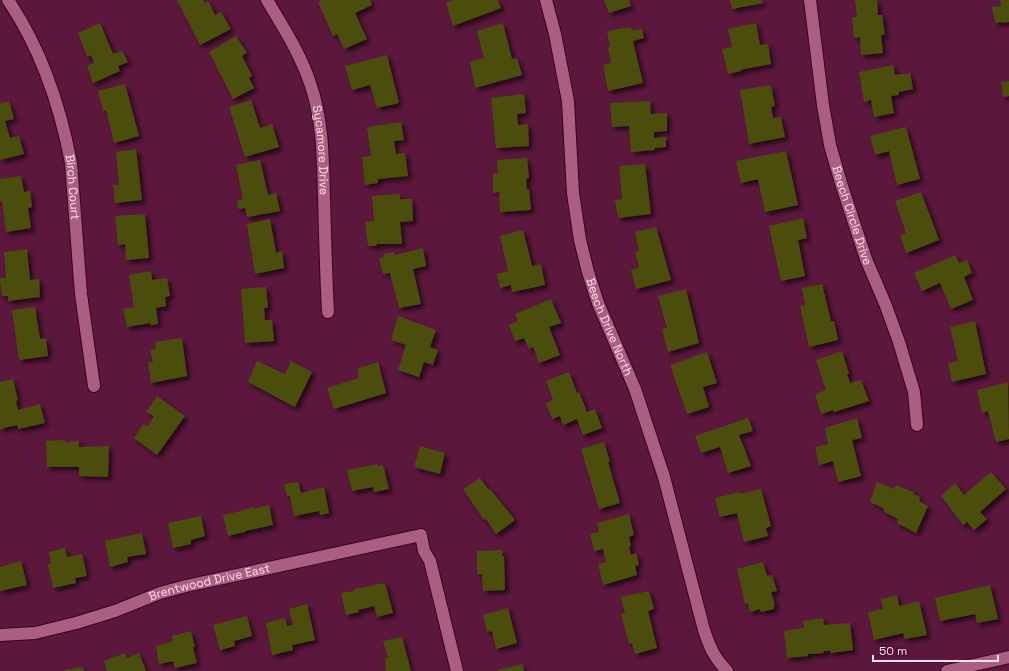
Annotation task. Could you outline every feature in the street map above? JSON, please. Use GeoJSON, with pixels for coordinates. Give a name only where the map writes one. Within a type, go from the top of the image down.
{"type":"FeatureCollection","features":[{"type":"Feature","properties":{"kind":"street","name":"Birch Court"},"geometry":{"type":"LineString","coordinates":[[8,0],[34,44],[49,80],[60,113],[67,143],[71,163],[81,294],[94,386]]}},
{"type":"Feature","properties":{"kind":"street","name":"Sycamore Drive"},"geometry":{"type":"LineString","coordinates":[[267,0],[291,39],[301,60],[311,84],[317,109],[323,159],[328,312]]}},
{"type":"Feature","properties":{"kind":"street","name":"Beech Drive North"},"geometry":{"type":"LineString","coordinates":[[546,0],[555,34],[568,101],[573,193],[580,240],[587,266],[598,303],[635,389],[664,477],[709,646],[718,661],[727,671]]}},
{"type":"Feature","properties":{"kind":"street","name":"Beech Circle Drive"},"geometry":{"type":"LineString","coordinates":[[810,0],[823,105],[830,145],[866,259],[886,306],[903,356],[914,392],[917,425]]}},
{"type":"Feature","properties":{"kind":"street","name":"Brentwood Drive East"},"geometry":{"type":"LineString","coordinates":[[0,635],[35,633],[76,623],[115,611],[160,593],[186,586],[421,535],[424,551],[430,561],[457,671]]}},
{"type":"Feature","properties":{"kind":"street"},"geometry":{"type":"LineString","coordinates":[[946,671],[1009,657]]}},
{"type":"Feature","properties":{"kind":"building"},"geometry":{"type":"Polygon","coordinates":[[[177,0],[203,0],[205,3],[208,1],[215,15],[221,12],[231,29],[200,45],[177,0]]]}},
{"type":"Feature","properties":{"kind":"building"},"geometry":{"type":"Polygon","coordinates":[[[322,0],[370,0],[372,5],[355,13],[367,39],[344,49],[337,34],[333,36],[318,2],[322,0]]]}},
{"type":"Feature","properties":{"kind":"building"},"geometry":{"type":"Polygon","coordinates":[[[453,0],[498,0],[501,8],[453,26],[446,3],[453,0]]]}},
{"type":"Feature","properties":{"kind":"building"},"geometry":{"type":"Polygon","coordinates":[[[604,0],[629,0],[631,6],[609,13],[604,0]]]}},
{"type":"Feature","properties":{"kind":"building"},"geometry":{"type":"Polygon","coordinates":[[[730,0],[762,0],[763,3],[732,9],[730,0]]]}},
{"type":"Feature","properties":{"kind":"building"},"geometry":{"type":"Polygon","coordinates":[[[855,0],[877,0],[878,15],[882,15],[885,35],[881,35],[883,53],[861,55],[860,37],[854,38],[852,17],[857,17],[855,0]]]}},
{"type":"Feature","properties":{"kind":"building"},"geometry":{"type":"Polygon","coordinates":[[[1000,0],[1009,0],[1009,22],[995,23],[992,7],[1001,6],[1000,0]]]}},
{"type":"Feature","properties":{"kind":"building"},"geometry":{"type":"Polygon","coordinates":[[[100,23],[113,54],[122,51],[128,62],[118,66],[120,71],[93,83],[87,66],[94,63],[91,55],[87,57],[78,33],[100,23]]]}},
{"type":"Feature","properties":{"kind":"building"},"geometry":{"type":"Polygon","coordinates":[[[503,23],[512,59],[517,58],[522,75],[475,88],[470,62],[484,58],[477,31],[503,23]]]}},
{"type":"Feature","properties":{"kind":"building"},"geometry":{"type":"Polygon","coordinates":[[[756,23],[760,45],[768,44],[771,64],[728,74],[722,49],[732,47],[728,29],[756,23]]]}},
{"type":"Feature","properties":{"kind":"building"},"geometry":{"type":"Polygon","coordinates":[[[631,27],[632,30],[642,29],[644,38],[633,41],[643,83],[608,91],[603,65],[611,63],[607,31],[631,27]]]}},
{"type":"Feature","properties":{"kind":"building"},"geometry":{"type":"Polygon","coordinates":[[[236,36],[247,53],[242,56],[252,76],[249,78],[254,88],[233,99],[209,52],[236,36]]]}},
{"type":"Feature","properties":{"kind":"building"},"geometry":{"type":"Polygon","coordinates":[[[387,55],[399,103],[377,108],[370,85],[352,90],[345,66],[387,55]]]}},
{"type":"Feature","properties":{"kind":"building"},"geometry":{"type":"Polygon","coordinates":[[[893,65],[895,75],[910,73],[913,89],[899,92],[899,95],[891,96],[894,113],[874,117],[871,100],[864,102],[859,72],[893,65]]]}},
{"type":"Feature","properties":{"kind":"building"},"geometry":{"type":"Polygon","coordinates":[[[1009,81],[1009,96],[1003,97],[1001,82],[1009,81]]]}},
{"type":"Feature","properties":{"kind":"building"},"geometry":{"type":"Polygon","coordinates":[[[125,84],[139,136],[114,143],[106,110],[103,111],[98,91],[125,84]]]}},
{"type":"Feature","properties":{"kind":"building"},"geometry":{"type":"Polygon","coordinates":[[[771,85],[775,106],[771,107],[773,118],[781,117],[785,137],[749,144],[740,90],[771,85]]]}},
{"type":"Feature","properties":{"kind":"building"},"geometry":{"type":"Polygon","coordinates":[[[524,94],[526,113],[517,114],[518,125],[528,124],[529,146],[496,148],[491,98],[524,94]]]}},
{"type":"Feature","properties":{"kind":"building"},"geometry":{"type":"Polygon","coordinates":[[[251,100],[260,128],[272,124],[279,147],[245,157],[229,107],[251,100]]]}},
{"type":"Feature","properties":{"kind":"building"},"geometry":{"type":"Polygon","coordinates":[[[9,101],[14,119],[5,121],[10,138],[19,136],[24,154],[0,160],[0,104],[9,101]]]}},
{"type":"Feature","properties":{"kind":"building"},"geometry":{"type":"Polygon","coordinates":[[[650,101],[651,114],[667,113],[667,131],[654,132],[654,138],[666,137],[666,147],[655,148],[655,150],[631,152],[629,126],[612,127],[610,103],[650,101]]]}},
{"type":"Feature","properties":{"kind":"building"},"geometry":{"type":"Polygon","coordinates":[[[401,122],[404,140],[394,141],[396,154],[405,153],[408,176],[378,179],[378,183],[365,185],[362,157],[371,156],[367,127],[401,122]]]}},
{"type":"Feature","properties":{"kind":"building"},"geometry":{"type":"Polygon","coordinates":[[[906,127],[920,179],[897,185],[889,151],[875,155],[870,136],[906,127]]]}},
{"type":"Feature","properties":{"kind":"building"},"geometry":{"type":"Polygon","coordinates":[[[136,149],[142,200],[115,203],[113,185],[119,185],[116,152],[136,149]]]}},
{"type":"Feature","properties":{"kind":"building"},"geometry":{"type":"Polygon","coordinates":[[[786,151],[798,205],[765,212],[758,179],[741,183],[736,161],[786,151]]]}},
{"type":"Feature","properties":{"kind":"building"},"geometry":{"type":"Polygon","coordinates":[[[527,158],[529,178],[526,179],[527,189],[529,189],[531,210],[500,212],[499,192],[493,193],[493,174],[498,173],[497,160],[527,158]]]}},
{"type":"Feature","properties":{"kind":"building"},"geometry":{"type":"Polygon","coordinates":[[[260,160],[268,195],[276,193],[280,211],[247,217],[245,208],[238,209],[237,201],[243,199],[236,165],[260,160]]]}},
{"type":"Feature","properties":{"kind":"building"},"geometry":{"type":"Polygon","coordinates":[[[645,164],[651,214],[618,218],[615,200],[622,199],[619,166],[645,164]]]}},
{"type":"Feature","properties":{"kind":"building"},"geometry":{"type":"Polygon","coordinates":[[[21,176],[24,192],[30,191],[32,207],[28,208],[31,228],[6,232],[2,201],[0,202],[0,179],[21,176]]]}},
{"type":"Feature","properties":{"kind":"building"},"geometry":{"type":"Polygon","coordinates":[[[921,192],[939,240],[906,253],[900,235],[906,233],[895,201],[921,192]]]}},
{"type":"Feature","properties":{"kind":"building"},"geometry":{"type":"Polygon","coordinates":[[[400,194],[400,199],[412,199],[413,221],[400,222],[402,244],[376,244],[377,246],[368,246],[365,222],[374,221],[372,196],[400,194]]]}},
{"type":"Feature","properties":{"kind":"building"},"geometry":{"type":"Polygon","coordinates":[[[145,214],[149,258],[126,260],[125,244],[118,245],[115,216],[145,214]]]}},
{"type":"Feature","properties":{"kind":"building"},"geometry":{"type":"Polygon","coordinates":[[[803,218],[807,238],[798,240],[805,276],[781,281],[769,226],[803,218]]]}},
{"type":"Feature","properties":{"kind":"building"},"geometry":{"type":"Polygon","coordinates":[[[270,219],[276,253],[282,251],[284,268],[255,274],[247,224],[270,219]]]}},
{"type":"Feature","properties":{"kind":"building"},"geometry":{"type":"Polygon","coordinates":[[[656,227],[671,280],[636,289],[631,270],[639,267],[635,252],[639,251],[635,232],[656,227]]]}},
{"type":"Feature","properties":{"kind":"building"},"geometry":{"type":"Polygon","coordinates":[[[523,230],[532,266],[541,264],[545,285],[512,292],[511,285],[500,288],[497,274],[508,271],[500,236],[523,230]]]}},
{"type":"Feature","properties":{"kind":"building"},"geometry":{"type":"Polygon","coordinates":[[[423,248],[426,266],[413,269],[421,304],[399,308],[390,273],[383,274],[379,258],[384,257],[383,254],[394,252],[395,255],[423,248]]]}},
{"type":"Feature","properties":{"kind":"building"},"geometry":{"type":"Polygon","coordinates":[[[27,249],[30,280],[39,279],[40,297],[8,301],[8,296],[2,296],[0,280],[0,278],[6,278],[4,252],[27,249]]]}},
{"type":"Feature","properties":{"kind":"building"},"geometry":{"type":"Polygon","coordinates":[[[955,255],[959,263],[967,260],[972,273],[964,277],[973,300],[951,309],[940,283],[922,291],[914,273],[955,255]]]}},
{"type":"Feature","properties":{"kind":"building"},"geometry":{"type":"Polygon","coordinates":[[[151,271],[152,280],[167,278],[170,296],[165,297],[166,306],[156,308],[158,324],[150,325],[150,323],[127,327],[123,309],[134,307],[129,275],[151,271]]]}},
{"type":"Feature","properties":{"kind":"building"},"geometry":{"type":"Polygon","coordinates":[[[822,284],[831,321],[834,321],[838,340],[809,347],[800,306],[805,305],[802,288],[822,284]]]}},
{"type":"Feature","properties":{"kind":"building"},"geometry":{"type":"Polygon","coordinates":[[[266,287],[268,308],[264,308],[265,320],[272,320],[274,341],[245,343],[241,289],[266,287]]]}},
{"type":"Feature","properties":{"kind":"building"},"geometry":{"type":"Polygon","coordinates":[[[686,289],[699,343],[668,352],[662,329],[667,328],[658,296],[686,289]]]}},
{"type":"Feature","properties":{"kind":"building"},"geometry":{"type":"Polygon","coordinates":[[[551,299],[561,323],[549,327],[560,355],[539,363],[533,347],[529,349],[524,338],[515,341],[509,325],[518,321],[515,314],[551,299]]]}},
{"type":"Feature","properties":{"kind":"building"},"geometry":{"type":"Polygon","coordinates":[[[35,307],[40,339],[46,338],[48,356],[19,360],[12,310],[35,307]]]}},
{"type":"Feature","properties":{"kind":"building"},"geometry":{"type":"Polygon","coordinates":[[[398,316],[436,330],[430,347],[438,350],[433,365],[424,362],[419,377],[398,370],[406,345],[391,340],[398,316]]]}},
{"type":"Feature","properties":{"kind":"building"},"geometry":{"type":"Polygon","coordinates":[[[975,321],[986,374],[952,382],[948,363],[958,361],[950,327],[975,321]]]}},
{"type":"Feature","properties":{"kind":"building"},"geometry":{"type":"Polygon","coordinates":[[[182,338],[187,376],[151,383],[148,362],[153,362],[150,350],[156,349],[155,342],[182,338]]]}},
{"type":"Feature","properties":{"kind":"building"},"geometry":{"type":"Polygon","coordinates":[[[842,351],[849,374],[847,374],[850,383],[861,380],[869,401],[834,412],[833,410],[821,414],[815,394],[826,390],[816,360],[842,351]]]}},
{"type":"Feature","properties":{"kind":"building"},"geometry":{"type":"Polygon","coordinates":[[[707,352],[717,383],[703,387],[709,407],[687,414],[670,365],[707,352]]]}},
{"type":"Feature","properties":{"kind":"building"},"geometry":{"type":"Polygon","coordinates":[[[257,361],[285,374],[291,361],[312,372],[295,407],[248,382],[257,361]]]}},
{"type":"Feature","properties":{"kind":"building"},"geometry":{"type":"Polygon","coordinates":[[[378,362],[386,393],[334,409],[327,388],[359,378],[357,369],[378,362]]]}},
{"type":"Feature","properties":{"kind":"building"},"geometry":{"type":"Polygon","coordinates":[[[569,372],[577,393],[579,392],[587,412],[595,409],[602,428],[583,435],[577,419],[563,425],[560,416],[552,419],[546,403],[553,400],[546,381],[569,372]]]}},
{"type":"Feature","properties":{"kind":"building"},"geometry":{"type":"Polygon","coordinates":[[[13,379],[18,400],[16,401],[18,410],[40,404],[45,423],[18,429],[17,425],[0,429],[0,382],[13,379]]]}},
{"type":"Feature","properties":{"kind":"building"},"geometry":{"type":"Polygon","coordinates":[[[1008,382],[1009,439],[996,442],[988,411],[982,413],[977,390],[1008,382]]]}},
{"type":"Feature","properties":{"kind":"building"},"geometry":{"type":"Polygon","coordinates":[[[157,396],[185,416],[157,455],[134,438],[143,424],[148,426],[154,416],[146,412],[157,396]]]}},
{"type":"Feature","properties":{"kind":"building"},"geometry":{"type":"Polygon","coordinates":[[[748,418],[753,431],[739,435],[751,466],[728,473],[720,447],[701,453],[695,436],[748,418]]]}},
{"type":"Feature","properties":{"kind":"building"},"geometry":{"type":"Polygon","coordinates":[[[857,418],[862,438],[852,440],[861,476],[838,482],[833,461],[819,465],[815,447],[828,444],[825,428],[857,418]]]}},
{"type":"Feature","properties":{"kind":"building"},"geometry":{"type":"Polygon","coordinates":[[[65,440],[65,442],[79,441],[79,447],[109,446],[108,477],[79,476],[79,467],[47,467],[46,441],[65,440]]]}},
{"type":"Feature","properties":{"kind":"building"},"geometry":{"type":"Polygon","coordinates":[[[604,442],[610,462],[608,462],[620,503],[599,509],[581,449],[604,442]]]}},
{"type":"Feature","properties":{"kind":"building"},"geometry":{"type":"Polygon","coordinates":[[[420,446],[445,453],[440,474],[414,467],[420,446]]]}},
{"type":"Feature","properties":{"kind":"building"},"geometry":{"type":"Polygon","coordinates":[[[378,464],[378,466],[383,465],[389,489],[374,492],[373,487],[352,491],[347,470],[378,464]]]}},
{"type":"Feature","properties":{"kind":"building"},"geometry":{"type":"Polygon","coordinates":[[[991,472],[1006,489],[980,512],[987,519],[974,530],[967,522],[963,525],[941,496],[955,483],[964,495],[991,472]]]}},
{"type":"Feature","properties":{"kind":"building"},"geometry":{"type":"Polygon","coordinates":[[[480,478],[515,520],[496,534],[486,519],[484,520],[463,489],[480,478]]]}},
{"type":"Feature","properties":{"kind":"building"},"geometry":{"type":"Polygon","coordinates":[[[298,482],[301,493],[324,487],[329,513],[320,515],[319,511],[294,516],[290,496],[287,496],[284,484],[298,482]]]}},
{"type":"Feature","properties":{"kind":"building"},"geometry":{"type":"Polygon","coordinates":[[[877,482],[894,489],[896,485],[914,492],[913,494],[920,497],[919,501],[928,506],[916,533],[897,523],[898,519],[883,511],[885,509],[870,502],[877,482]]]}},
{"type":"Feature","properties":{"kind":"building"},"geometry":{"type":"Polygon","coordinates":[[[761,489],[771,526],[766,528],[768,536],[744,542],[737,513],[720,517],[715,498],[761,489]]]}},
{"type":"Feature","properties":{"kind":"building"},"geometry":{"type":"Polygon","coordinates":[[[269,505],[273,525],[228,536],[223,515],[254,507],[254,509],[269,505]]]}},
{"type":"Feature","properties":{"kind":"building"},"geometry":{"type":"Polygon","coordinates":[[[629,514],[634,535],[629,537],[631,546],[629,547],[631,555],[636,553],[639,565],[635,566],[637,575],[603,585],[598,564],[606,562],[603,549],[594,551],[590,534],[599,532],[597,523],[629,514]]]}},
{"type":"Feature","properties":{"kind":"building"},"geometry":{"type":"Polygon","coordinates":[[[201,516],[205,536],[191,540],[191,544],[173,548],[168,523],[201,516]]]}},
{"type":"Feature","properties":{"kind":"building"},"geometry":{"type":"Polygon","coordinates":[[[142,533],[146,554],[127,557],[128,562],[110,567],[105,541],[142,533]]]}},
{"type":"Feature","properties":{"kind":"building"},"geometry":{"type":"Polygon","coordinates":[[[65,548],[67,557],[82,554],[87,576],[75,578],[76,583],[53,588],[48,564],[51,564],[49,552],[65,548]]]}},
{"type":"Feature","properties":{"kind":"building"},"geometry":{"type":"Polygon","coordinates":[[[503,550],[502,556],[504,556],[505,590],[483,591],[482,574],[477,574],[477,551],[503,550]]]}},
{"type":"Feature","properties":{"kind":"building"},"geometry":{"type":"Polygon","coordinates":[[[21,561],[27,585],[0,591],[0,567],[21,561]]]}},
{"type":"Feature","properties":{"kind":"building"},"geometry":{"type":"Polygon","coordinates":[[[763,562],[767,576],[772,575],[777,591],[771,592],[775,605],[774,609],[761,612],[760,609],[750,612],[748,603],[745,604],[737,569],[763,562]]]}},
{"type":"Feature","properties":{"kind":"building"},"geometry":{"type":"Polygon","coordinates":[[[385,583],[393,613],[377,617],[374,606],[346,615],[341,593],[385,583]]]}},
{"type":"Feature","properties":{"kind":"building"},"geometry":{"type":"Polygon","coordinates":[[[990,585],[998,619],[977,623],[975,614],[940,621],[935,598],[990,585]]]}},
{"type":"Feature","properties":{"kind":"building"},"geometry":{"type":"Polygon","coordinates":[[[649,591],[654,609],[648,611],[657,648],[635,654],[632,643],[629,644],[621,614],[625,613],[621,597],[649,591]]]}},
{"type":"Feature","properties":{"kind":"building"},"geometry":{"type":"Polygon","coordinates":[[[897,595],[899,606],[919,601],[927,635],[905,639],[903,633],[874,640],[868,612],[883,609],[881,599],[897,595]]]}},
{"type":"Feature","properties":{"kind":"building"},"geometry":{"type":"Polygon","coordinates":[[[307,604],[315,640],[292,645],[293,650],[272,655],[266,623],[285,618],[287,626],[293,625],[289,609],[307,604]]]}},
{"type":"Feature","properties":{"kind":"building"},"geometry":{"type":"Polygon","coordinates":[[[508,608],[517,643],[496,649],[492,631],[487,632],[483,615],[508,608]]]}},
{"type":"Feature","properties":{"kind":"building"},"geometry":{"type":"Polygon","coordinates":[[[247,616],[252,636],[234,641],[235,646],[220,650],[213,625],[247,616]]]}},
{"type":"Feature","properties":{"kind":"building"},"geometry":{"type":"Polygon","coordinates":[[[823,618],[824,625],[850,623],[853,650],[831,653],[830,651],[823,651],[824,653],[787,658],[784,631],[804,628],[803,621],[823,618]]]}},
{"type":"Feature","properties":{"kind":"building"},"geometry":{"type":"Polygon","coordinates":[[[191,631],[197,663],[175,668],[173,661],[159,664],[156,646],[173,641],[172,636],[191,631]]]}},
{"type":"Feature","properties":{"kind":"building"},"geometry":{"type":"Polygon","coordinates":[[[402,637],[411,671],[386,671],[385,658],[388,658],[383,641],[402,637]]]}},
{"type":"Feature","properties":{"kind":"building"},"geometry":{"type":"Polygon","coordinates":[[[125,653],[127,658],[139,653],[146,671],[107,671],[104,661],[125,653]]]}},
{"type":"Feature","properties":{"kind":"building"},"geometry":{"type":"Polygon","coordinates":[[[523,664],[524,671],[498,671],[498,670],[523,664]]]}},
{"type":"Feature","properties":{"kind":"building"},"geometry":{"type":"Polygon","coordinates":[[[83,667],[84,671],[65,671],[65,670],[83,667]]]}}]}
